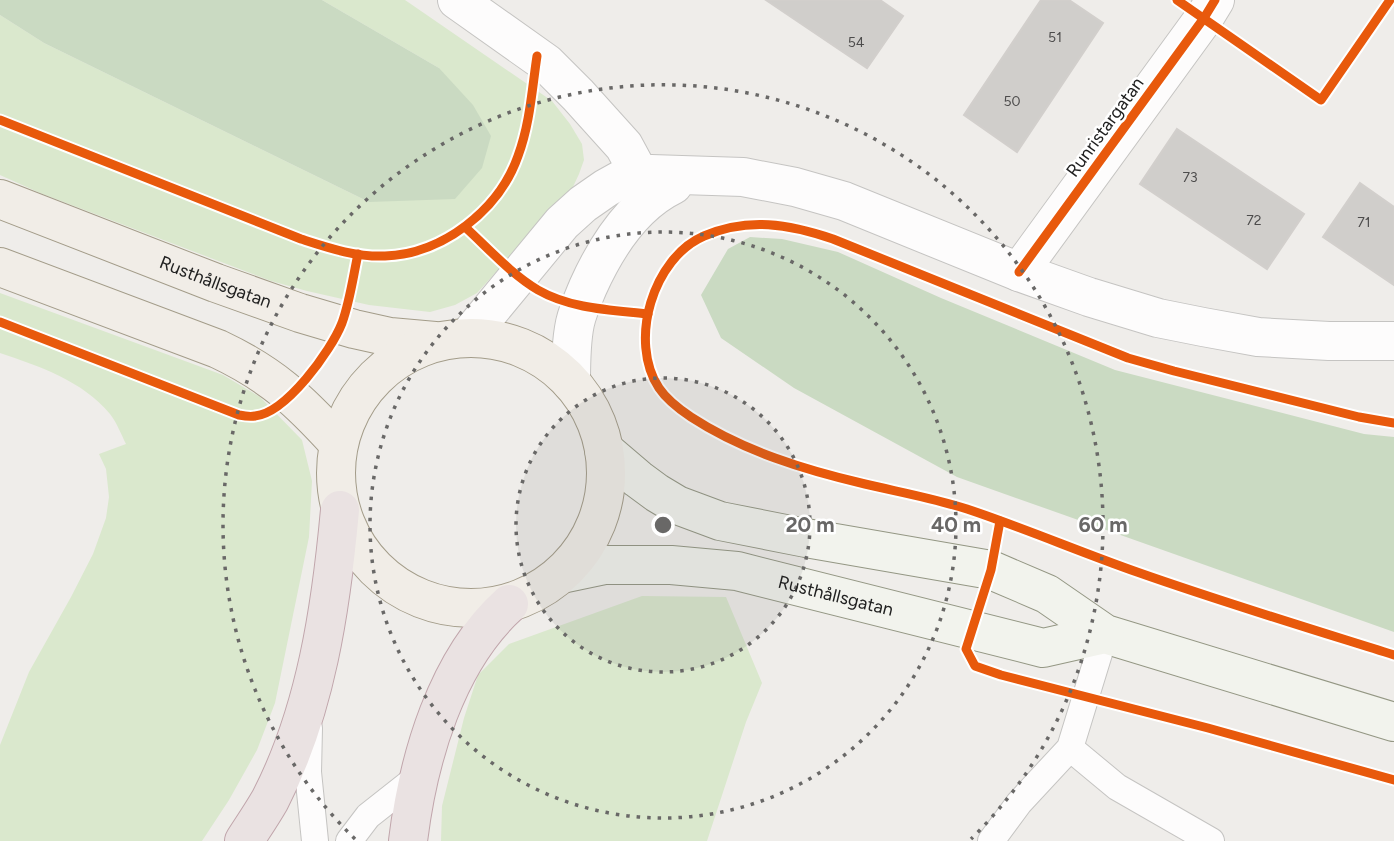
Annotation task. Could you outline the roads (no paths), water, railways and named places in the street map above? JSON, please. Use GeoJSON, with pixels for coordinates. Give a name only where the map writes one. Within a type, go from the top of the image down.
{"type":"FeatureCollection","features":[{"type":"Feature","properties":{"kind":"highway"},"geometry":{"type":"LineString","coordinates":[[244,841],[269,801],[295,742],[310,694],[323,636],[340,510]]}},
{"type":"Feature","properties":{"kind":"highway"},"geometry":{"type":"LineString","coordinates":[[408,841],[420,775],[452,683],[463,662],[495,617],[509,604]]}},
{"type":"Feature","properties":{"kind":"main road","name":"Rusthållsgatan"},"geometry":{"type":"LineString","coordinates":[[0,199],[216,283],[354,329],[390,337],[506,342],[541,357],[571,382],[593,413],[604,450],[606,484],[599,518],[584,548],[562,574],[538,592],[509,604],[461,609],[414,597],[382,575],[373,565],[356,545],[340,510],[335,476],[338,443],[351,410],[370,381],[416,349],[452,340]]}},
{"type":"Feature","properties":{"kind":"main road"},"geometry":{"type":"LineString","coordinates":[[0,267],[242,360],[291,394],[338,443]]}},
{"type":"Feature","properties":{"kind":"main road","name":"Rusthållsgatan"},"geometry":{"type":"LineString","coordinates":[[604,450],[657,493],[677,505],[720,521],[991,570],[1046,593],[1105,634],[1394,722]]}},
{"type":"Feature","properties":{"kind":"main road","name":"Rusthållsgatan"},"geometry":{"type":"LineString","coordinates":[[562,574],[605,565],[671,565],[737,571],[1043,648],[1105,634]]}},
{"type":"Feature","properties":{"kind":"street"},"geometry":{"type":"LineString","coordinates":[[457,0],[546,63],[624,146],[646,187]]}},
{"type":"Feature","properties":{"kind":"street","name":"Runristargatan"},"geometry":{"type":"LineString","coordinates":[[1019,272],[1215,0]]}},
{"type":"Feature","properties":{"kind":"street"},"geometry":{"type":"LineString","coordinates":[[571,382],[575,321],[585,294],[608,248],[632,217],[651,174],[743,177],[795,187],[844,201],[1019,272],[1158,318],[1258,337],[1394,341]]}},
{"type":"Feature","properties":{"kind":"street"},"geometry":{"type":"LineString","coordinates":[[452,340],[583,204],[624,178],[646,187]]}},
{"type":"Feature","properties":{"kind":"lane"},"geometry":{"type":"LineString","coordinates":[[991,841],[1019,803],[1070,748],[1105,634]]}},
{"type":"Feature","properties":{"kind":"lane"},"geometry":{"type":"LineString","coordinates":[[310,694],[308,772],[315,841]]}},
{"type":"Feature","properties":{"kind":"lane"},"geometry":{"type":"LineString","coordinates":[[1070,748],[1117,787],[1211,841]]}},
{"type":"Feature","properties":{"kind":"lane"},"geometry":{"type":"LineString","coordinates":[[349,841],[368,816],[420,775]]}}]}
